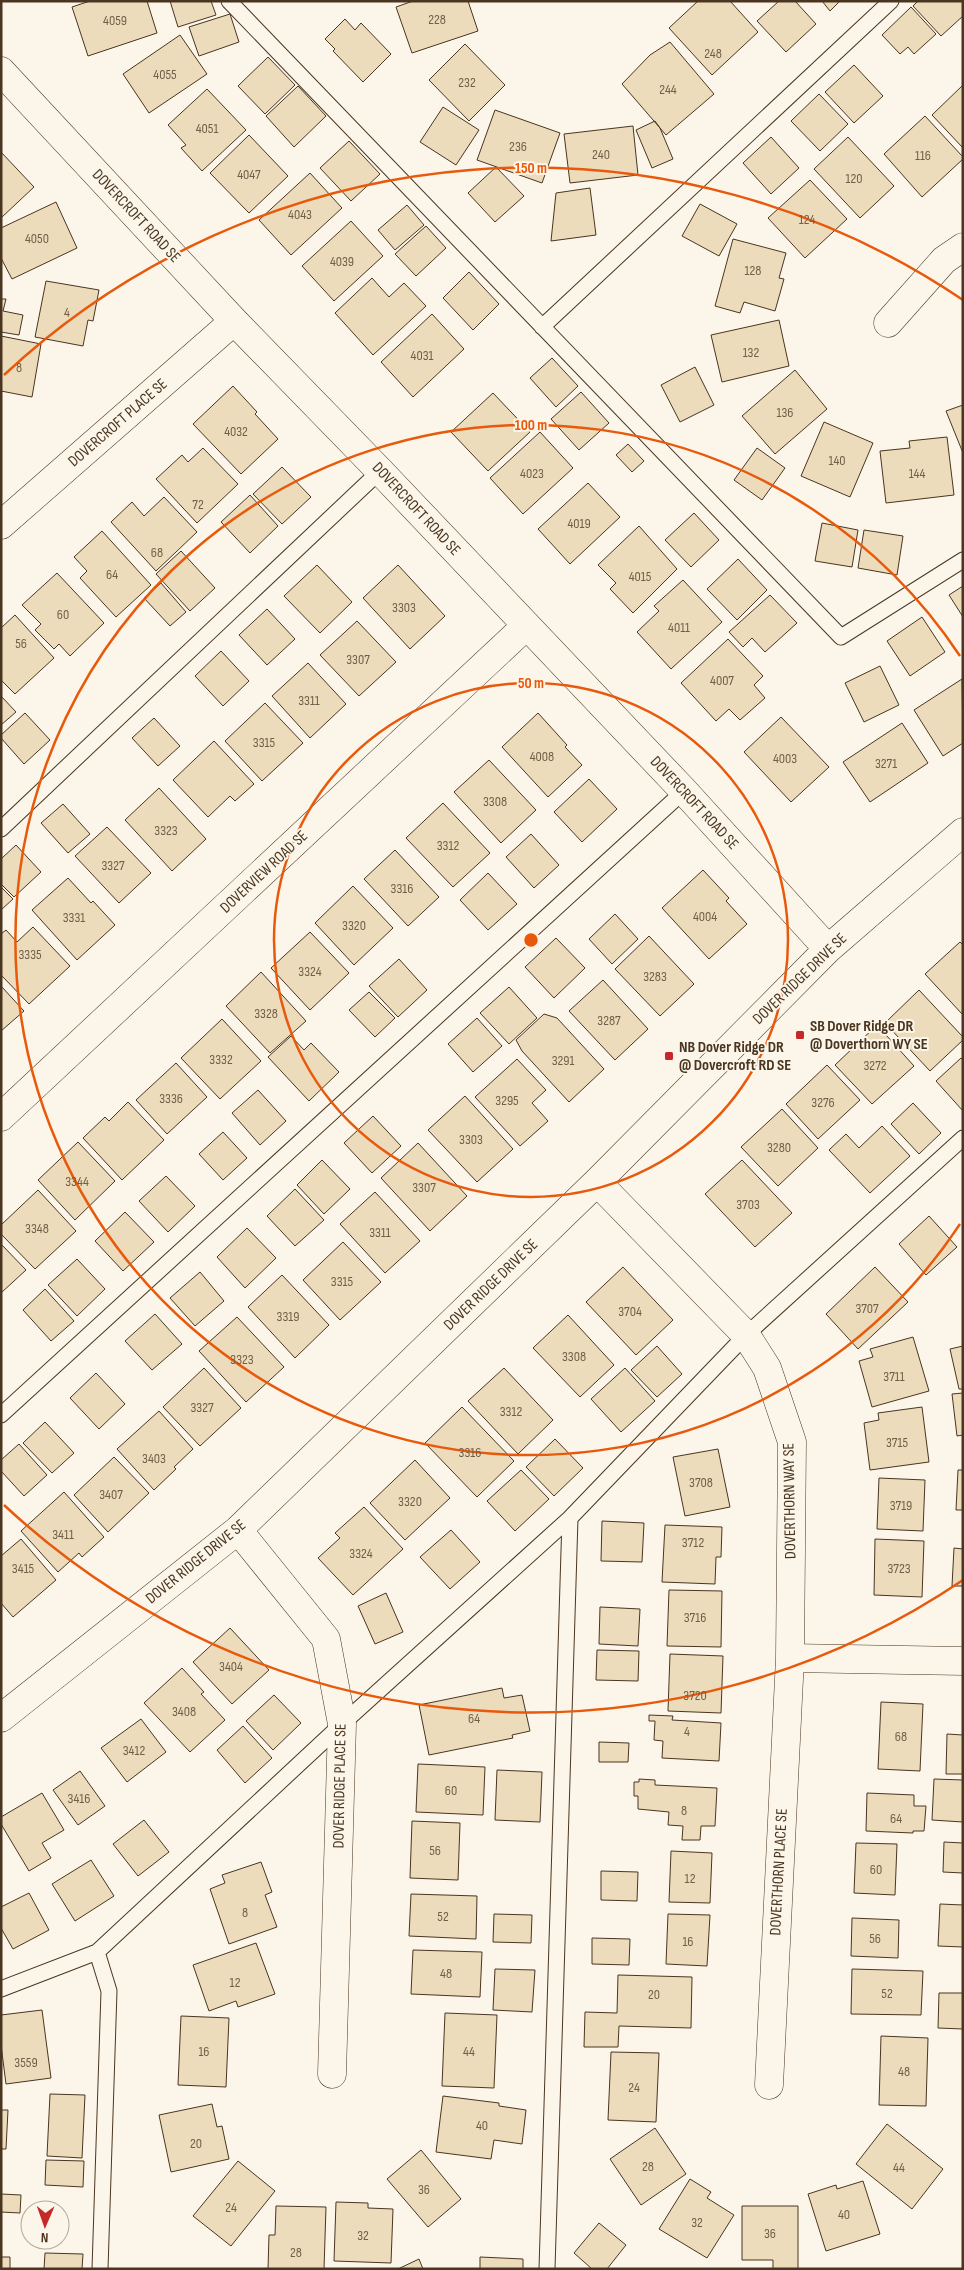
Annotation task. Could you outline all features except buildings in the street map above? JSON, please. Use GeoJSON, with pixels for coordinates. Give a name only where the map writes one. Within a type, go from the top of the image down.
{"type":"FeatureCollection","features":[{"type":"Feature","properties":{"kind":"street","name":"DOVERCROFT ROAD SE"},"geometry":{"type":"LineString","coordinates":[[1,71],[234,321],[380,470],[684,791],[828,949]]}},
{"type":"Feature","properties":{"kind":"street"},"geometry":{"type":"LineString","coordinates":[[888,323],[944,260],[963,247]]}},
{"type":"Feature","properties":{"kind":"street","name":"DOVERCROFT PLACE SE"},"geometry":{"type":"LineString","coordinates":[[1,525],[234,321]]}},
{"type":"Feature","properties":{"kind":"street","name":"DOVERVIEW ROAD SE"},"geometry":{"type":"LineString","coordinates":[[1,1117],[526,626]]}},
{"type":"Feature","properties":{"kind":"street","name":"DOVER RIDGE DRIVE SE"},"geometry":{"type":"LineString","coordinates":[[1,1718],[238,1530],[597,1182],[828,949],[963,832]]}},
{"type":"Feature","properties":{"kind":"street","name":"DOVERTHORN WAY SE"},"geometry":{"type":"LineString","coordinates":[[597,1182],[746,1336],[767,1368],[792,1442],[790,1658]]}},
{"type":"Feature","properties":{"kind":"street","name":"DOVER RIDGE PLACE SE"},"geometry":{"type":"LineString","coordinates":[[238,1530],[326,1639],[342,1724],[332,2074]]}},
{"type":"Feature","properties":{"kind":"street"},"geometry":{"type":"LineString","coordinates":[[790,1658],[963,1661]]}},
{"type":"Feature","properties":{"kind":"street","name":"DOVERTHORN PLACE SE"},"geometry":{"type":"LineString","coordinates":[[769,2085],[790,1658]]}},
{"type":"Feature","properties":{"kind":"lane"},"geometry":{"type":"LineString","coordinates":[[229,1],[841,637],[963,560]]}},
{"type":"Feature","properties":{"kind":"lane"},"geometry":{"type":"LineString","coordinates":[[542,327],[891,1]]}},
{"type":"Feature","properties":{"kind":"lane"},"geometry":{"type":"LineString","coordinates":[[1,829],[380,470]]}},
{"type":"Feature","properties":{"kind":"lane"},"geometry":{"type":"LineString","coordinates":[[1,1416],[684,791]]}},
{"type":"Feature","properties":{"kind":"lane"},"geometry":{"type":"LineString","coordinates":[[1,1989],[97,1952],[342,1724],[570,1518],[746,1336],[963,1138]]}},
{"type":"Feature","properties":{"kind":"lane"},"geometry":{"type":"LineString","coordinates":[[547,2269],[570,1518]]}},
{"type":"Feature","properties":{"kind":"lane"},"geometry":{"type":"LineString","coordinates":[[97,1952],[109,1991],[100,2269]]}},
{"type":"Feature","properties":{"kind":"place","name":"SB Dover Ridge DR @ Doverthorn WY SE"},"geometry":{"type":"Point","coordinates":[800,1035]}},
{"type":"Feature","properties":{"kind":"place","name":"NB Dover Ridge DR @ Dovercroft RD SE"},"geometry":{"type":"Point","coordinates":[669,1056]}}]}
